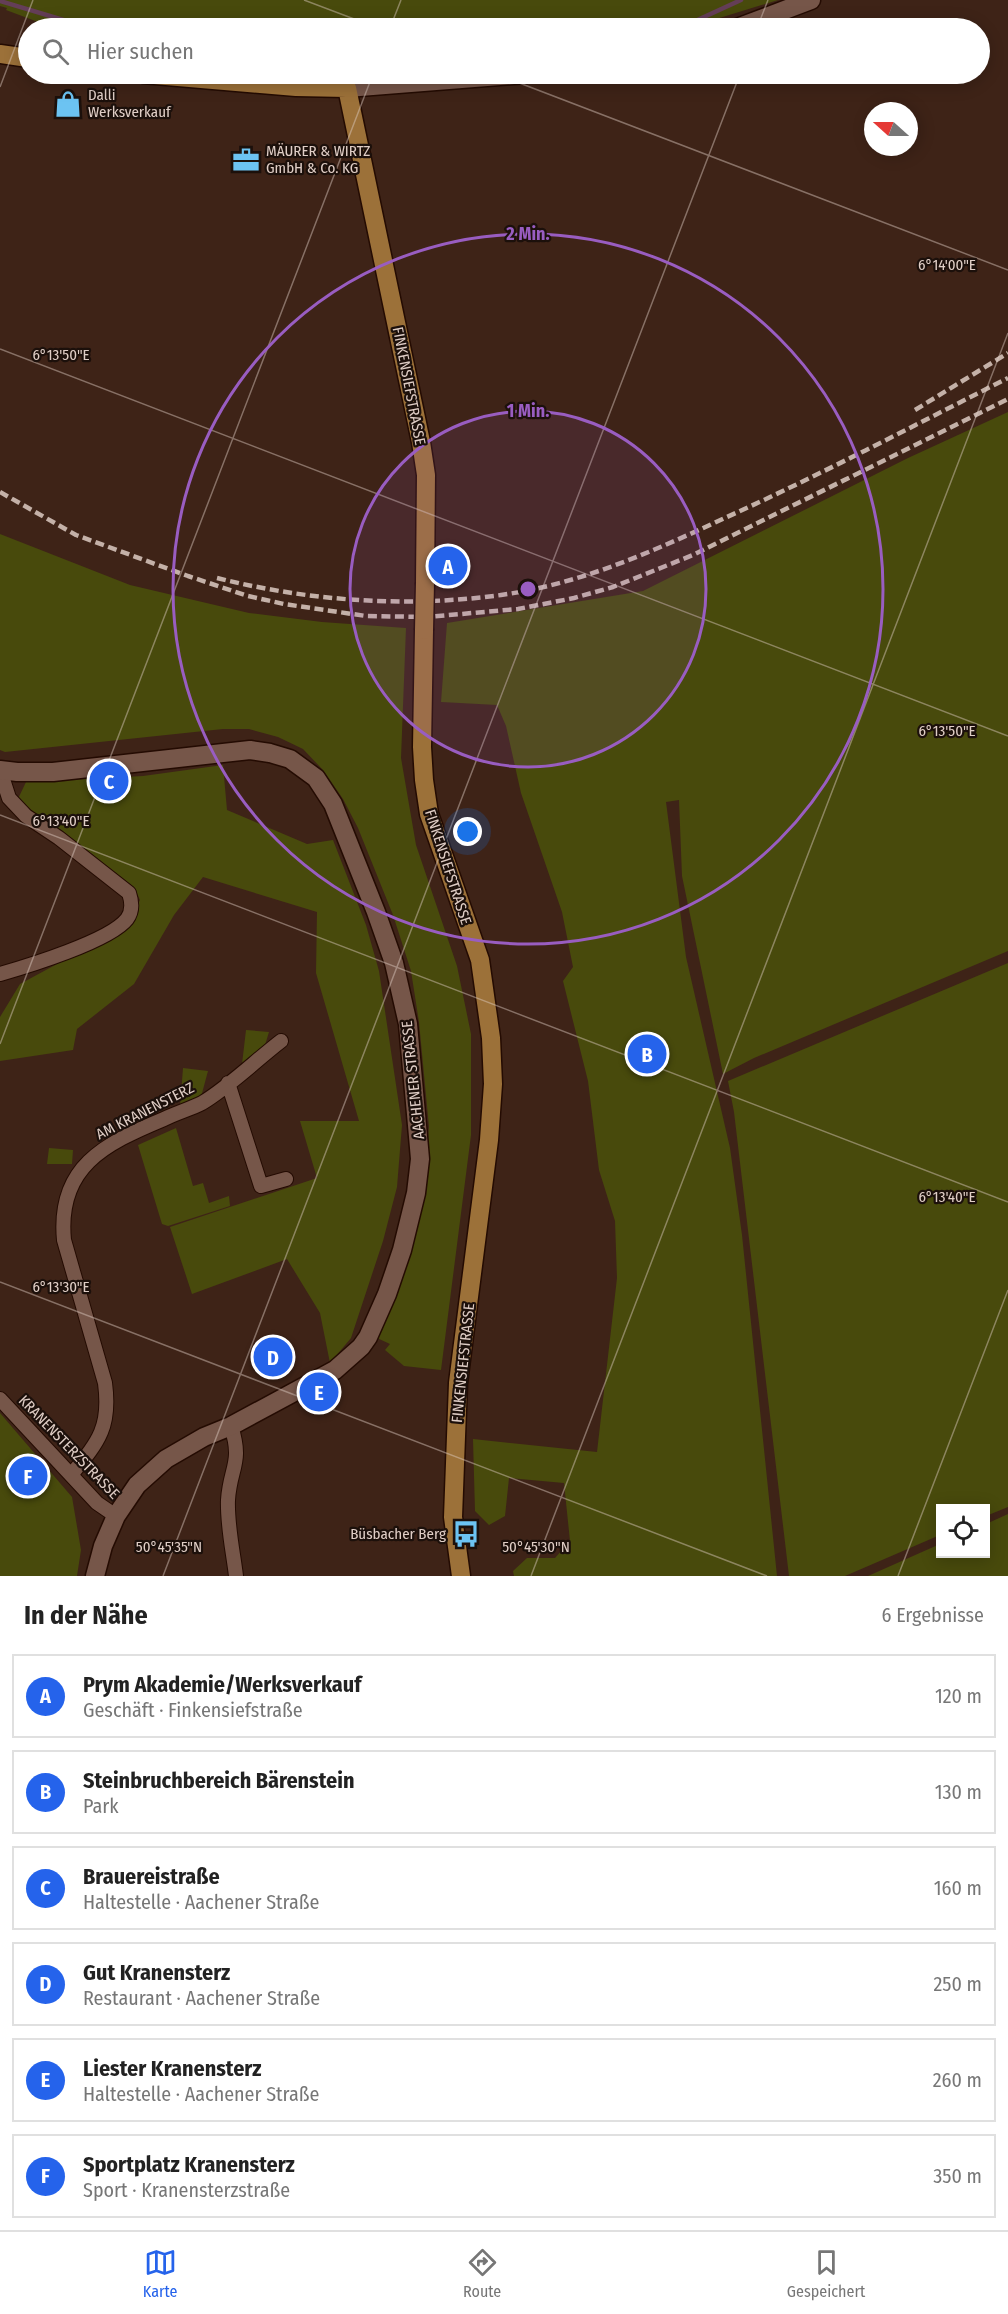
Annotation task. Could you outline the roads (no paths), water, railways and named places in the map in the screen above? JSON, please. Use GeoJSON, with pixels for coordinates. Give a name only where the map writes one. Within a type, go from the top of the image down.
{"type":"FeatureCollection","features":[{"type":"Feature","properties":{"kind":"main road"},"geometry":{"type":"LineString","coordinates":[[0,54],[18,57]]}},
{"type":"Feature","properties":{"kind":"main road"},"geometry":{"type":"LineString","coordinates":[[261,84],[347,88]]}},
{"type":"Feature","properties":{"kind":"main road","name":"FINKENSIEFSTRASSE"},"geometry":{"type":"LineString","coordinates":[[347,88],[426,475],[422,747],[429,814],[480,960],[491,1038],[493,1084],[489,1140],[457,1395],[453,1517],[461,1576]]}},
{"type":"Feature","properties":{"kind":"street"},"geometry":{"type":"LineString","coordinates":[[763,18],[811,0]]}},
{"type":"Feature","properties":{"kind":"street"},"geometry":{"type":"LineString","coordinates":[[347,88],[398,84]]}},
{"type":"Feature","properties":{"kind":"street","name":"AACHENER STRASSE"},"geometry":{"type":"LineString","coordinates":[[0,770],[53,772],[250,750],[290,759],[316,778],[333,804],[394,963],[408,1024],[420,1159],[416,1193],[405,1238],[387,1294],[368,1337],[351,1358],[335,1370],[166,1459],[137,1485],[116,1516],[103,1546],[95,1576]]}},
{"type":"Feature","properties":{"kind":"street"},"geometry":{"type":"LineString","coordinates":[[0,770],[9,798],[26,816],[59,838],[129,893],[132,901],[130,913],[125,921],[105,935],[0,974]]}},
{"type":"Feature","properties":{"kind":"street","name":"AM KRANENSTERZ"},"geometry":{"type":"LineString","coordinates":[[71,1475],[94,1446],[105,1424],[108,1405],[105,1383],[64,1240],[62,1220],[67,1194],[79,1170],[91,1157],[120,1138],[201,1103],[281,1041]]}},
{"type":"Feature","properties":{"kind":"street"},"geometry":{"type":"LineString","coordinates":[[228,1083],[261,1186],[286,1179]]}},
{"type":"Feature","properties":{"kind":"street","name":"KRANENSTERZSTRASSE"},"geometry":{"type":"LineString","coordinates":[[0,1399],[97,1503],[116,1516]]}},
{"type":"Feature","properties":{"kind":"street"},"geometry":{"type":"LineString","coordinates":[[231,1426],[238,1456],[228,1500],[236,1576]]}},
{"type":"Feature","properties":{"kind":"waterway"},"geometry":{"type":"LineString","coordinates":[[702,18],[741,0]]}},
{"type":"Feature","properties":{"kind":"waterway"},"geometry":{"type":"LineString","coordinates":[[0,1],[57,18]]}},
{"type":"Feature","properties":{"kind":"railway"},"geometry":{"type":"LineString","coordinates":[[915,410],[1008,353]]}},
{"type":"Feature","properties":{"kind":"railway"},"geometry":{"type":"LineString","coordinates":[[217,578],[322,597],[394,601],[465,599],[531,590],[560,583],[617,565],[700,530],[833,467],[1008,378]]}},
{"type":"Feature","properties":{"kind":"railway"},"geometry":{"type":"LineString","coordinates":[[0,492],[76,535],[248,596],[284,604],[366,616],[427,617],[518,609],[574,598],[613,587],[693,555],[1008,399]]}},
{"type":"Feature","properties":{"kind":"place","name":"Dalli Werksverkauf"},"geometry":{"type":"Point","coordinates":[68,104]}},
{"type":"Feature","properties":{"kind":"place","name":"MÄURER & WIRTZ GmbH & Co. KG"},"geometry":{"type":"Point","coordinates":[246,160]}},
{"type":"Feature","properties":{"kind":"place","name":"Prym Akademie/Werksverkauf"},"geometry":{"type":"Point","coordinates":[448,566]}},
{"type":"Feature","properties":{"kind":"place","name":"Brauereistraße"},"geometry":{"type":"Point","coordinates":[109,781]}},
{"type":"Feature","properties":{"kind":"place","name":"Steinbruchbereich Bärenstein"},"geometry":{"type":"Point","coordinates":[647,1054]}},
{"type":"Feature","properties":{"kind":"place","name":"Gut Kranensterz"},"geometry":{"type":"Point","coordinates":[273,1357]}},
{"type":"Feature","properties":{"kind":"place","name":"Liester Kranensterz"},"geometry":{"type":"Point","coordinates":[319,1392]}},
{"type":"Feature","properties":{"kind":"place","name":"Sportplatz Kranensterz"},"geometry":{"type":"Point","coordinates":[28,1476]}},
{"type":"Feature","properties":{"kind":"place","name":"Büsbacher Berg"},"geometry":{"type":"Point","coordinates":[466,1534]}}]}
